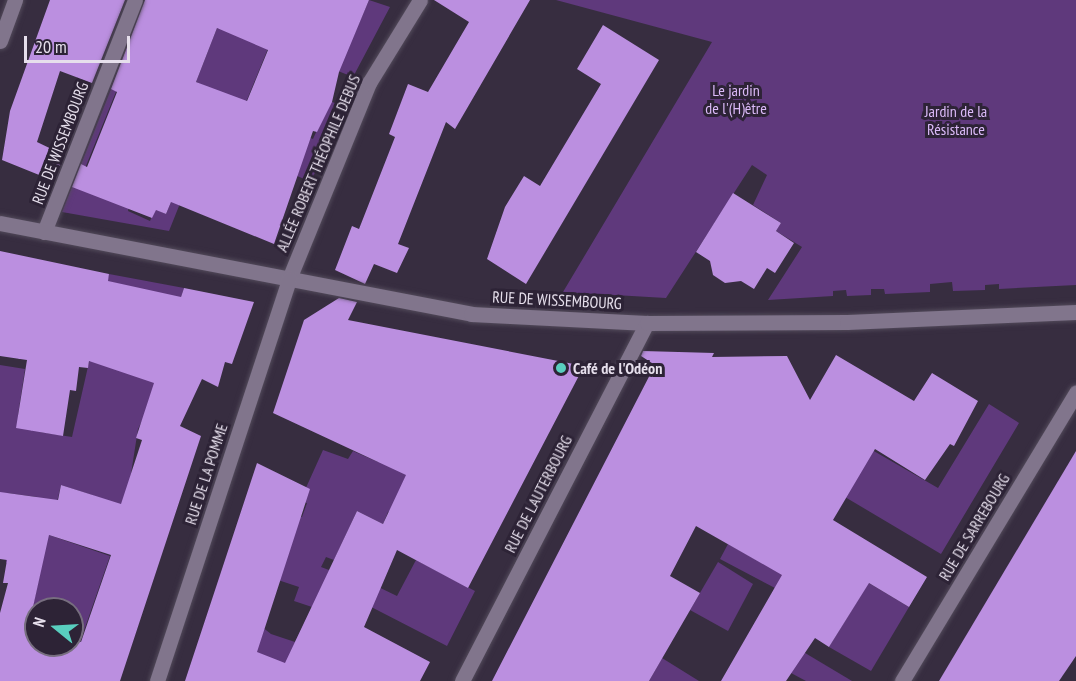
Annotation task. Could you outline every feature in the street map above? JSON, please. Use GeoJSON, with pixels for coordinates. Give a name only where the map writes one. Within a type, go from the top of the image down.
{"type":"FeatureCollection","features":[{"type":"Feature","properties":{"kind":"street"},"geometry":{"type":"LineString","coordinates":[[0,41],[15,0]]}},
{"type":"Feature","properties":{"kind":"street","name":"RUE DE WISSEMBOURG"},"geometry":{"type":"LineString","coordinates":[[44,232],[135,0]]}},
{"type":"Feature","properties":{"kind":"street","name":"ALLÉE ROBERT THÉOPHILE DEBUS"},"geometry":{"type":"LineString","coordinates":[[289,279],[369,83],[420,0]]}},
{"type":"Feature","properties":{"kind":"street","name":"RUE DE WISSEMBOURG"},"geometry":{"type":"LineString","coordinates":[[0,223],[471,314],[647,323],[848,322],[1076,312]]}},
{"type":"Feature","properties":{"kind":"street","name":"RUE DE LA POMME"},"geometry":{"type":"LineString","coordinates":[[157,681],[289,279]]}},
{"type":"Feature","properties":{"kind":"street","name":"RUE DE LAUTERBOURG"},"geometry":{"type":"LineString","coordinates":[[462,681],[647,323]]}},
{"type":"Feature","properties":{"kind":"street","name":"RUE DE SARREBOURG"},"geometry":{"type":"LineString","coordinates":[[903,681],[1076,392]]}},
{"type":"Feature","properties":{"kind":"green space"},"geometry":{"type":"Polygon","coordinates":[[[239,0],[286,0],[282,10],[353,37],[369,0],[390,7],[353,77],[308,59],[304,67],[289,60],[298,37],[276,29],[242,112],[313,139],[330,101],[342,106],[311,182],[265,162],[262,167],[228,153],[216,180],[193,171],[169,231],[62,212],[125,54],[149,64],[141,84],[122,77],[77,188],[97,196],[101,187],[131,199],[128,211],[150,221],[155,209],[166,214],[175,192],[164,188],[182,143],[192,147],[203,120],[193,115],[205,86],[196,82],[217,28],[237,33],[247,10],[237,5],[239,0]]]}},
{"type":"Feature","properties":{"kind":"green space","name":"Jardin de la Résistance"},"geometry":{"type":"Polygon","coordinates":[[[556,0],[1076,0],[1076,285],[999,289],[999,284],[985,285],[985,290],[953,291],[952,282],[930,284],[930,292],[885,294],[884,289],[871,289],[871,295],[847,296],[846,290],[833,291],[833,296],[768,300],[802,247],[776,231],[781,223],[753,205],[767,175],[752,165],[666,298],[563,292],[712,42],[556,0]]]}},
{"type":"Feature","properties":{"kind":"green space"},"geometry":{"type":"Polygon","coordinates":[[[109,274],[184,288],[175,315],[192,321],[138,429],[125,512],[92,495],[61,485],[49,535],[110,556],[84,631],[84,597],[35,597],[41,568],[6,563],[5,530],[37,497],[7,493],[0,514],[0,365],[25,369],[18,415],[42,419],[40,432],[72,437],[109,274]]]}},
{"type":"Feature","properties":{"kind":"green space"},"geometry":{"type":"Polygon","coordinates":[[[989,404],[1019,423],[941,554],[845,497],[872,450],[938,488],[989,404]]]}},
{"type":"Feature","properties":{"kind":"green space"},"geometry":{"type":"Polygon","coordinates":[[[323,450],[348,459],[353,451],[378,462],[384,451],[449,485],[388,512],[383,524],[357,511],[334,560],[326,557],[321,567],[329,570],[341,569],[397,596],[416,560],[475,591],[447,646],[346,594],[365,623],[351,666],[323,681],[238,681],[257,623],[271,634],[295,642],[312,607],[294,601],[299,587],[269,577],[295,515],[302,517],[307,503],[300,501],[323,450]]]}},
{"type":"Feature","properties":{"kind":"green space"},"geometry":{"type":"Polygon","coordinates":[[[802,543],[909,607],[871,671],[829,647],[861,595],[775,588],[720,559],[728,544],[762,563],[802,543]]]}},
{"type":"Feature","properties":{"kind":"green space"},"geometry":{"type":"Polygon","coordinates":[[[718,562],[753,584],[728,631],[690,610],[718,562]]]}},
{"type":"Feature","properties":{"kind":"green space"},"geometry":{"type":"Polygon","coordinates":[[[755,623],[852,681],[806,681],[791,673],[755,623]]]}},
{"type":"Feature","properties":{"kind":"green space"},"geometry":{"type":"Polygon","coordinates":[[[662,658],[699,681],[649,681],[662,658]]]}},
{"type":"Feature","properties":{"kind":"building"},"geometry":{"type":"Polygon","coordinates":[[[50,0],[125,0],[92,83],[60,71],[37,142],[64,155],[54,181],[2,160],[10,111],[50,0]]]}},
{"type":"Feature","properties":{"kind":"building"},"geometry":{"type":"Polygon","coordinates":[[[145,0],[369,0],[339,72],[332,102],[317,132],[313,131],[274,244],[171,202],[166,214],[156,210],[152,218],[72,187],[81,164],[87,167],[117,92],[111,89],[145,0]],[[217,28],[196,82],[247,101],[268,50],[217,28]]]}},
{"type":"Feature","properties":{"kind":"building"},"geometry":{"type":"Polygon","coordinates":[[[434,0],[530,0],[455,129],[446,122],[398,244],[409,248],[397,273],[374,264],[365,284],[335,270],[352,226],[359,229],[395,137],[389,134],[408,84],[428,92],[469,22],[434,0]]]}},
{"type":"Feature","properties":{"kind":"building"},"geometry":{"type":"Polygon","coordinates":[[[603,25],[659,60],[526,284],[487,259],[505,207],[524,176],[540,186],[601,84],[577,69],[603,25]]]}},
{"type":"Feature","properties":{"kind":"building"},"geometry":{"type":"Polygon","coordinates":[[[733,193],[781,223],[776,231],[794,243],[775,273],[767,268],[754,289],[741,281],[725,283],[713,275],[710,261],[696,252],[733,193]]]}},
{"type":"Feature","properties":{"kind":"building"},"geometry":{"type":"Polygon","coordinates":[[[0,251],[109,274],[108,281],[181,297],[184,288],[254,302],[232,364],[225,362],[218,387],[202,379],[180,426],[201,436],[120,681],[0,681],[0,613],[8,583],[3,583],[7,560],[0,559],[0,492],[58,500],[61,485],[121,504],[142,440],[136,438],[154,383],[89,361],[88,368],[79,367],[76,391],[70,390],[63,436],[16,428],[27,360],[0,356],[0,251]],[[49,535],[35,597],[24,597],[24,657],[84,657],[84,633],[111,555],[49,535]]]}},
{"type":"Feature","properties":{"kind":"building"},"geometry":{"type":"Polygon","coordinates":[[[339,298],[357,302],[348,320],[584,366],[468,588],[397,550],[364,627],[430,662],[420,681],[185,681],[257,463],[310,489],[257,652],[285,663],[357,511],[383,524],[406,475],[273,413],[304,320],[339,298]]]}},
{"type":"Feature","properties":{"kind":"building"},"geometry":{"type":"Polygon","coordinates":[[[643,351],[714,353],[712,357],[787,356],[810,400],[836,355],[914,401],[932,373],[978,401],[954,446],[950,444],[925,480],[875,449],[833,520],[927,577],[909,607],[869,583],[829,647],[815,638],[786,681],[721,681],[782,575],[696,526],[670,576],[700,593],[649,681],[492,681],[655,365],[641,356],[643,351]]]}},
{"type":"Feature","properties":{"kind":"building"},"geometry":{"type":"Polygon","coordinates":[[[1076,451],[1076,656],[1059,681],[939,681],[1076,451]]]}},
{"type":"Feature","properties":{"kind":"place","name":"Café de l'Odéon"},"geometry":{"type":"Point","coordinates":[561,368]}},
{"type":"Feature","properties":{"kind":"park label","name":"Le jardin de l'(H)être"},"geometry":{"type":"Point","coordinates":[736,99]}}]}
